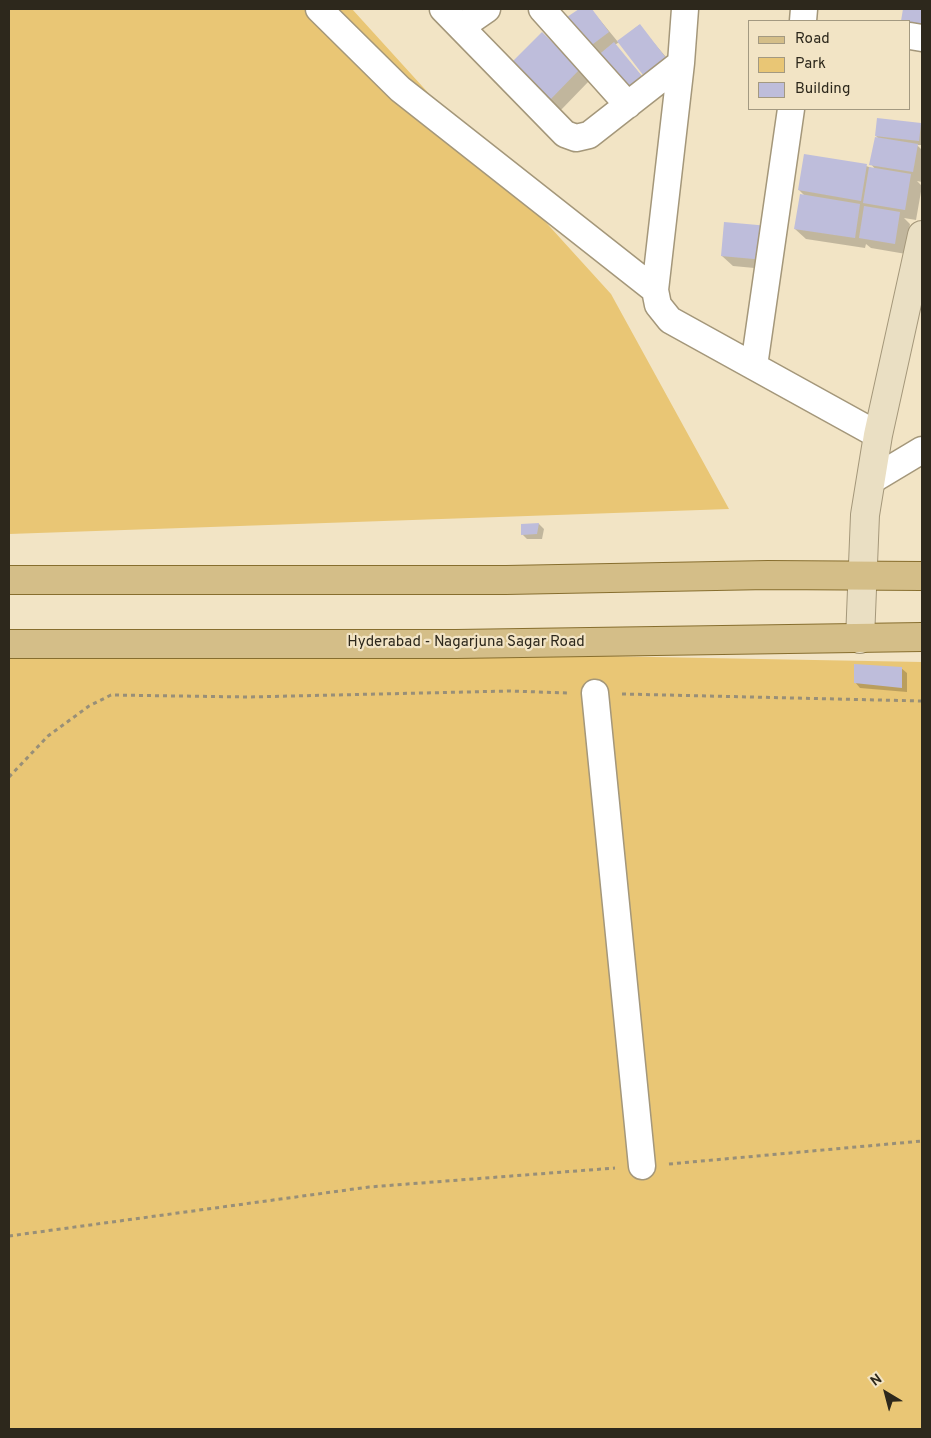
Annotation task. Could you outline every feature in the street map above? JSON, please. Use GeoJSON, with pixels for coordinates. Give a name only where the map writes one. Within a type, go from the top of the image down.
{"type":"FeatureCollection","features":[{"type":"Feature","properties":{"kind":"main road"},"geometry":{"type":"LineString","coordinates":[[9,580],[496,580],[768,575],[922,576]]}},
{"type":"Feature","properties":{"kind":"main road","name":"Hyderabad - Nagarjuna Sagar Road"},"geometry":{"type":"LineString","coordinates":[[9,644],[456,644],[922,637]]}},
{"type":"Feature","properties":{"kind":"street"},"geometry":{"type":"LineString","coordinates":[[319,9],[400,89],[655,290]]}},
{"type":"Feature","properties":{"kind":"street"},"geometry":{"type":"LineString","coordinates":[[443,9],[565,134],[576,138],[589,135],[681,63]]}},
{"type":"Feature","properties":{"kind":"street"},"geometry":{"type":"LineString","coordinates":[[461,27],[487,9]]}},
{"type":"Feature","properties":{"kind":"street"},"geometry":{"type":"LineString","coordinates":[[542,9],[628,104]]}},
{"type":"Feature","properties":{"kind":"street"},"geometry":{"type":"LineString","coordinates":[[685,9],[681,63],[655,290],[658,305],[670,320],[878,435]]}},
{"type":"Feature","properties":{"kind":"street"},"geometry":{"type":"LineString","coordinates":[[754,366],[791,110]]}},
{"type":"Feature","properties":{"kind":"street"},"geometry":{"type":"LineString","coordinates":[[860,638],[866,515],[878,435],[914,307],[922,235]]}},
{"type":"Feature","properties":{"kind":"street"},"geometry":{"type":"LineString","coordinates":[[872,480],[922,450]]}},
{"type":"Feature","properties":{"kind":"street"},"geometry":{"type":"LineString","coordinates":[[594,693],[642,1166]]}},
{"type":"Feature","properties":{"kind":"path"},"geometry":{"type":"LineString","coordinates":[[9,777],[48,736],[89,706],[111,695],[248,697],[510,691],[922,701]]}},
{"type":"Feature","properties":{"kind":"path"},"geometry":{"type":"LineString","coordinates":[[9,1236],[369,1187],[642,1166],[922,1141]]}},
{"type":"Feature","properties":{"kind":"green space"},"geometry":{"type":"Polygon","coordinates":[[[9,9],[352,9],[611,294],[729,509],[9,534],[9,9]]]}},
{"type":"Feature","properties":{"kind":"green space"},"geometry":{"type":"Polygon","coordinates":[[[9,645],[922,662],[922,1429],[9,1429],[9,645]]]}},
{"type":"Feature","properties":{"kind":"building"},"geometry":{"type":"Polygon","coordinates":[[[579,9],[592,9],[609,32],[589,47],[567,17],[579,9]]]}},
{"type":"Feature","properties":{"kind":"building"},"geometry":{"type":"Polygon","coordinates":[[[903,9],[922,9],[922,29],[911,27],[911,20],[901,20],[903,9]]]}},
{"type":"Feature","properties":{"kind":"building"},"geometry":{"type":"Polygon","coordinates":[[[640,24],[666,58],[643,75],[617,41],[640,24]]]}},
{"type":"Feature","properties":{"kind":"building"},"geometry":{"type":"Polygon","coordinates":[[[542,32],[580,69],[548,102],[509,65],[542,32]]]}},
{"type":"Feature","properties":{"kind":"building"},"geometry":{"type":"Polygon","coordinates":[[[614,42],[642,76],[624,91],[596,57],[614,42]]]}},
{"type":"Feature","properties":{"kind":"building"},"geometry":{"type":"Polygon","coordinates":[[[877,118],[921,123],[919,141],[875,136],[877,118]]]}},
{"type":"Feature","properties":{"kind":"building"},"geometry":{"type":"Polygon","coordinates":[[[875,137],[918,144],[913,172],[869,165],[875,137]]]}},
{"type":"Feature","properties":{"kind":"building"},"geometry":{"type":"Polygon","coordinates":[[[804,154],[867,164],[861,201],[798,190],[804,154]]]}},
{"type":"Feature","properties":{"kind":"building"},"geometry":{"type":"Polygon","coordinates":[[[869,167],[911,174],[905,210],[863,203],[869,167]]]}},
{"type":"Feature","properties":{"kind":"building"},"geometry":{"type":"Polygon","coordinates":[[[800,194],[860,204],[855,238],[794,229],[800,194]]]}},
{"type":"Feature","properties":{"kind":"building"},"geometry":{"type":"Polygon","coordinates":[[[864,206],[900,212],[895,244],[859,238],[864,206]]]}},
{"type":"Feature","properties":{"kind":"building"},"geometry":{"type":"Polygon","coordinates":[[[724,222],[769,226],[765,260],[721,256],[724,222]]]}},
{"type":"Feature","properties":{"kind":"building"},"geometry":{"type":"Polygon","coordinates":[[[539,523],[537,534],[521,535],[521,524],[539,523]]]}},
{"type":"Feature","properties":{"kind":"building"},"geometry":{"type":"Polygon","coordinates":[[[854,664],[902,667],[902,688],[854,683],[854,664]]]}}]}
